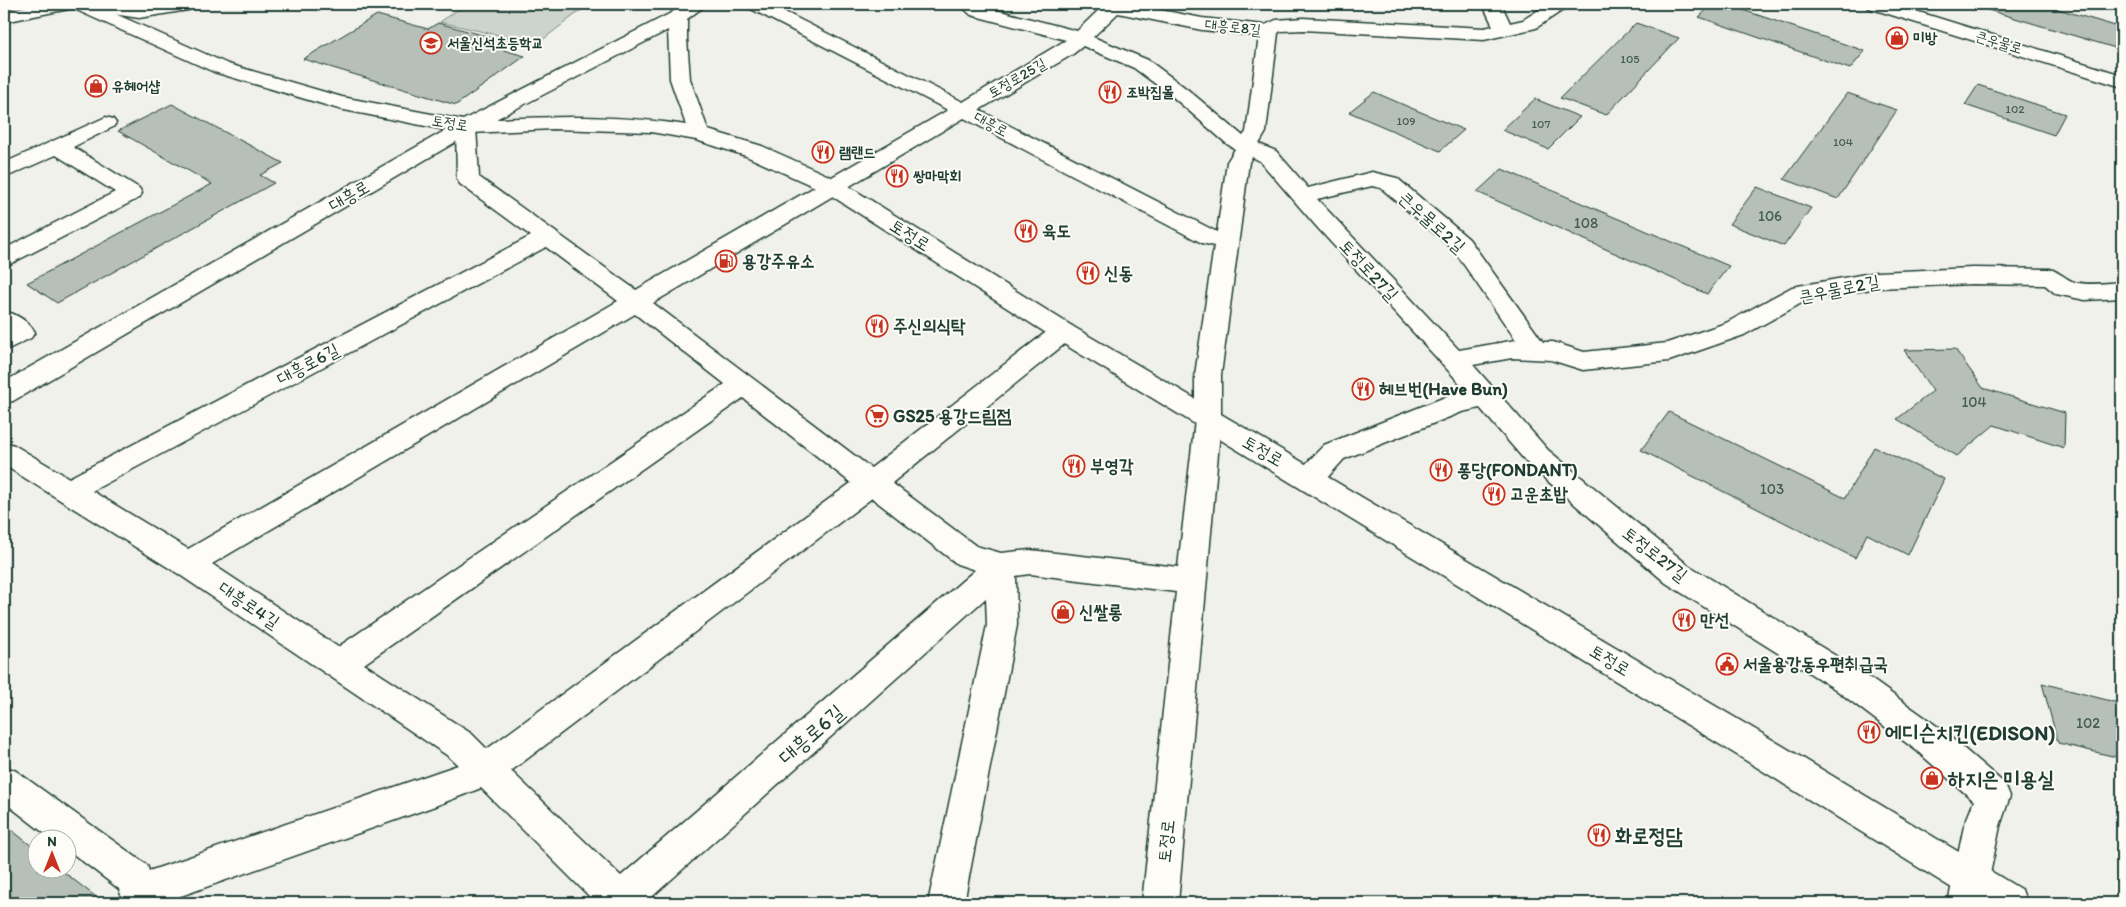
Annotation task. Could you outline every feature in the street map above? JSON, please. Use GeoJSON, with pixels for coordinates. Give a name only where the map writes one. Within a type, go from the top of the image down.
{"type":"FeatureCollection","features":[{"type":"Feature","properties":{"kind":"street"},"geometry":{"type":"LineString","coordinates":[[4,16],[68,4]]}},
{"type":"Feature","properties":{"kind":"street"},"geometry":{"type":"LineString","coordinates":[[79,4],[139,12],[188,4]]}},
{"type":"Feature","properties":{"kind":"street","name":"토정로"},"geometry":{"type":"LineString","coordinates":[[79,4],[221,68],[339,103],[466,127],[553,123],[651,126],[699,134],[754,151],[832,186],[1063,332],[1309,479],[1969,892],[2009,903]]}},
{"type":"Feature","properties":{"kind":"street","name":"대흥로"},"geometry":{"type":"LineString","coordinates":[[4,394],[466,127],[678,18],[696,4]]}},
{"type":"Feature","properties":{"kind":"street","name":"대흥로"},"geometry":{"type":"LineString","coordinates":[[755,4],[1210,238],[1227,242]]}},
{"type":"Feature","properties":{"kind":"street","name":"토정로27길"},"geometry":{"type":"LineString","coordinates":[[968,4],[978,11],[1098,45],[1141,64],[1180,93],[1234,140],[1268,156],[1487,397],[1538,457],[1677,574],[1846,679],[1929,740],[1993,796],[1982,826],[1969,892]]}},
{"type":"Feature","properties":{"kind":"street","name":"토정로25길"},"geometry":{"type":"LineString","coordinates":[[832,186],[1066,50],[1115,4]]}},
{"type":"Feature","properties":{"kind":"street","name":"대흥로8길"},"geometry":{"type":"LineString","coordinates":[[1115,4],[1125,9],[1202,24],[1268,31],[1276,26],[1303,24],[1484,34],[1529,24],[1560,4]]}},
{"type":"Feature","properties":{"kind":"street"},"geometry":{"type":"LineString","coordinates":[[1323,25],[1324,4]]}},
{"type":"Feature","properties":{"kind":"street"},"geometry":{"type":"LineString","coordinates":[[1496,4],[1492,7],[1504,30]]}},
{"type":"Feature","properties":{"kind":"street","name":"큰우물로"},"geometry":{"type":"LineString","coordinates":[[1875,4],[2122,81]]}},
{"type":"Feature","properties":{"kind":"street"},"geometry":{"type":"LineString","coordinates":[[678,18],[676,39],[680,79],[699,134]]}},
{"type":"Feature","properties":{"kind":"street","name":"토정로"},"geometry":{"type":"LineString","coordinates":[[1160,903],[1208,420],[1208,375],[1238,162],[1256,132],[1268,31]]}},
{"type":"Feature","properties":{"kind":"street"},"geometry":{"type":"LineString","coordinates":[[4,170],[106,123]]}},
{"type":"Feature","properties":{"kind":"street"},"geometry":{"type":"LineString","coordinates":[[466,127],[468,179],[634,302],[967,556],[1001,564],[1030,562],[1191,581]]}},
{"type":"Feature","properties":{"kind":"street"},"geometry":{"type":"LineString","coordinates":[[4,258],[131,193],[57,146]]}},
{"type":"Feature","properties":{"kind":"street","name":"큰우물로2길"},"geometry":{"type":"LineString","coordinates":[[1303,196],[1372,179],[1388,183],[1461,244],[1536,350]]}},
{"type":"Feature","properties":{"kind":"street"},"geometry":{"type":"LineString","coordinates":[[188,564],[832,186]]}},
{"type":"Feature","properties":{"kind":"street","name":"대흥로6길"},"geometry":{"type":"LineString","coordinates":[[68,491],[547,237]]}},
{"type":"Feature","properties":{"kind":"street","name":"큰우물로2길"},"geometry":{"type":"LineString","coordinates":[[1453,360],[1512,349],[1553,351],[1583,361],[1669,352],[1734,329],[1801,293],[1877,280],[1973,276],[2050,277],[2065,288],[2085,292],[2122,290]]}},
{"type":"Feature","properties":{"kind":"street"},"geometry":{"type":"LineString","coordinates":[[4,318],[22,332],[4,342]]}},
{"type":"Feature","properties":{"kind":"street"},"geometry":{"type":"LineString","coordinates":[[4,782],[134,878],[140,898],[486,770],[872,483],[1063,332]]}},
{"type":"Feature","properties":{"kind":"street"},"geometry":{"type":"LineString","coordinates":[[338,664],[743,386]]}},
{"type":"Feature","properties":{"kind":"street"},"geometry":{"type":"LineString","coordinates":[[1309,479],[1334,452],[1457,402],[1487,397]]}},
{"type":"Feature","properties":{"kind":"street","name":"대흥로4길"},"geometry":{"type":"LineString","coordinates":[[4,452],[188,564],[460,745],[621,902]]}},
{"type":"Feature","properties":{"kind":"street"},"geometry":{"type":"LineString","coordinates":[[946,903],[1002,626],[1001,564]]}},
{"type":"Feature","properties":{"kind":"street","name":"대흥로6길"},"geometry":{"type":"LineString","coordinates":[[621,902],[957,606],[1001,564]]}},
{"type":"Feature","properties":{"kind":"shaded area"},"geometry":{"type":"Polygon","coordinates":[[[466,4],[589,4],[537,44],[440,22],[466,4]]]}},
{"type":"Feature","properties":{"kind":"building"},"geometry":{"type":"Polygon","coordinates":[[[395,4],[426,4],[418,9],[395,4]]]}},
{"type":"Feature","properties":{"kind":"building"},"geometry":{"type":"Polygon","coordinates":[[[1713,4],[1725,4],[1865,51],[1850,69],[1699,17],[1713,4]]]}},
{"type":"Feature","properties":{"kind":"building"},"geometry":{"type":"Polygon","coordinates":[[[1968,4],[2041,4],[2122,28],[2122,50],[1968,4]]]}},
{"type":"Feature","properties":{"kind":"building"},"geometry":{"type":"Polygon","coordinates":[[[377,15],[428,29],[438,23],[512,43],[503,50],[525,56],[456,105],[303,59],[377,15]]]}},
{"type":"Feature","properties":{"kind":"building"},"geometry":{"type":"Polygon","coordinates":[[[1636,23],[1679,38],[1606,115],[1560,98],[1636,23]]]}},
{"type":"Feature","properties":{"kind":"building"},"geometry":{"type":"Polygon","coordinates":[[[1978,85],[2065,114],[2054,135],[1965,105],[1978,85]]]}},
{"type":"Feature","properties":{"kind":"building"},"geometry":{"type":"Polygon","coordinates":[[[1374,92],[1464,130],[1440,151],[1349,112],[1374,92]]]}},
{"type":"Feature","properties":{"kind":"building"},"geometry":{"type":"Polygon","coordinates":[[[1847,93],[1897,110],[1838,199],[1784,179],[1847,93]]]}},
{"type":"Feature","properties":{"kind":"building"},"geometry":{"type":"Polygon","coordinates":[[[1535,99],[1580,117],[1548,149],[1502,130],[1535,99]]]}},
{"type":"Feature","properties":{"kind":"building"},"geometry":{"type":"Polygon","coordinates":[[[172,104],[283,163],[260,175],[274,183],[57,303],[27,283],[212,184],[118,131],[172,104]]]}},
{"type":"Feature","properties":{"kind":"building"},"geometry":{"type":"Polygon","coordinates":[[[1502,169],[1729,266],[1707,294],[1477,192],[1502,169]]]}},
{"type":"Feature","properties":{"kind":"building"},"geometry":{"type":"Polygon","coordinates":[[[1757,187],[1811,208],[1784,246],[1729,224],[1757,187]]]}},
{"type":"Feature","properties":{"kind":"building"},"geometry":{"type":"Polygon","coordinates":[[[1955,349],[1983,388],[2065,413],[2064,448],[1994,425],[1957,456],[1897,419],[1933,391],[1904,350],[1955,349]]]}},
{"type":"Feature","properties":{"kind":"building"},"geometry":{"type":"Polygon","coordinates":[[[1669,412],[1845,498],[1874,447],[1944,479],[1908,555],[1867,534],[1855,558],[1641,450],[1669,412]]]}},
{"type":"Feature","properties":{"kind":"building"},"geometry":{"type":"Polygon","coordinates":[[[2116,461],[2122,463],[2122,498],[2116,461]]]}},
{"type":"Feature","properties":{"kind":"building"},"geometry":{"type":"Polygon","coordinates":[[[2042,683],[2122,704],[2122,761],[2116,757],[2058,743],[2042,683]]]}},
{"type":"Feature","properties":{"kind":"building"},"geometry":{"type":"Polygon","coordinates":[[[4,824],[28,843],[28,880],[74,880],[104,903],[4,903],[4,824]]]}},
{"type":"Feature","properties":{"kind":"place","name":"미방"},"geometry":{"type":"Point","coordinates":[1897,38]}},
{"type":"Feature","properties":{"kind":"place","name":"서울신석초등학교"},"geometry":{"type":"Point","coordinates":[431,43]}},
{"type":"Feature","properties":{"kind":"place","name":"유헤어샵"},"geometry":{"type":"Point","coordinates":[96,86]}},
{"type":"Feature","properties":{"kind":"place","name":"조박집몰"},"geometry":{"type":"Point","coordinates":[1110,92]}},
{"type":"Feature","properties":{"kind":"place","name":"램랜드"},"geometry":{"type":"Point","coordinates":[823,152]}},
{"type":"Feature","properties":{"kind":"place","name":"쌍마막회"},"geometry":{"type":"Point","coordinates":[897,176]}},
{"type":"Feature","properties":{"kind":"place","name":"육도"},"geometry":{"type":"Point","coordinates":[1026,231]}},
{"type":"Feature","properties":{"kind":"place","name":"용강주유소"},"geometry":{"type":"Point","coordinates":[726,261]}},
{"type":"Feature","properties":{"kind":"place","name":"신동"},"geometry":{"type":"Point","coordinates":[1088,273]}},
{"type":"Feature","properties":{"kind":"place","name":"주신의식탁"},"geometry":{"type":"Point","coordinates":[877,326]}},
{"type":"Feature","properties":{"kind":"place","name":"헤브번(Have Bun)"},"geometry":{"type":"Point","coordinates":[1363,389]}},
{"type":"Feature","properties":{"kind":"place","name":"GS25 용강드림점"},"geometry":{"type":"Point","coordinates":[877,416]}},
{"type":"Feature","properties":{"kind":"place","name":"부영각"},"geometry":{"type":"Point","coordinates":[1074,466]}},
{"type":"Feature","properties":{"kind":"place","name":"퐁당(FONDANT)"},"geometry":{"type":"Point","coordinates":[1441,470]}},
{"type":"Feature","properties":{"kind":"place","name":"고운초밥"},"geometry":{"type":"Point","coordinates":[1494,494]}},
{"type":"Feature","properties":{"kind":"place","name":"신쌀롱"},"geometry":{"type":"Point","coordinates":[1063,612]}},
{"type":"Feature","properties":{"kind":"place","name":"만선"},"geometry":{"type":"Point","coordinates":[1684,620]}},
{"type":"Feature","properties":{"kind":"place","name":"서울용강동우편취급국"},"geometry":{"type":"Point","coordinates":[1727,664]}},
{"type":"Feature","properties":{"kind":"place","name":"에디슨치킨(EDISON)"},"geometry":{"type":"Point","coordinates":[1869,732]}},
{"type":"Feature","properties":{"kind":"place","name":"하지은 미용실"},"geometry":{"type":"Point","coordinates":[1932,778]}},
{"type":"Feature","properties":{"kind":"place","name":"화로정담"},"geometry":{"type":"Point","coordinates":[1599,835]}}]}
